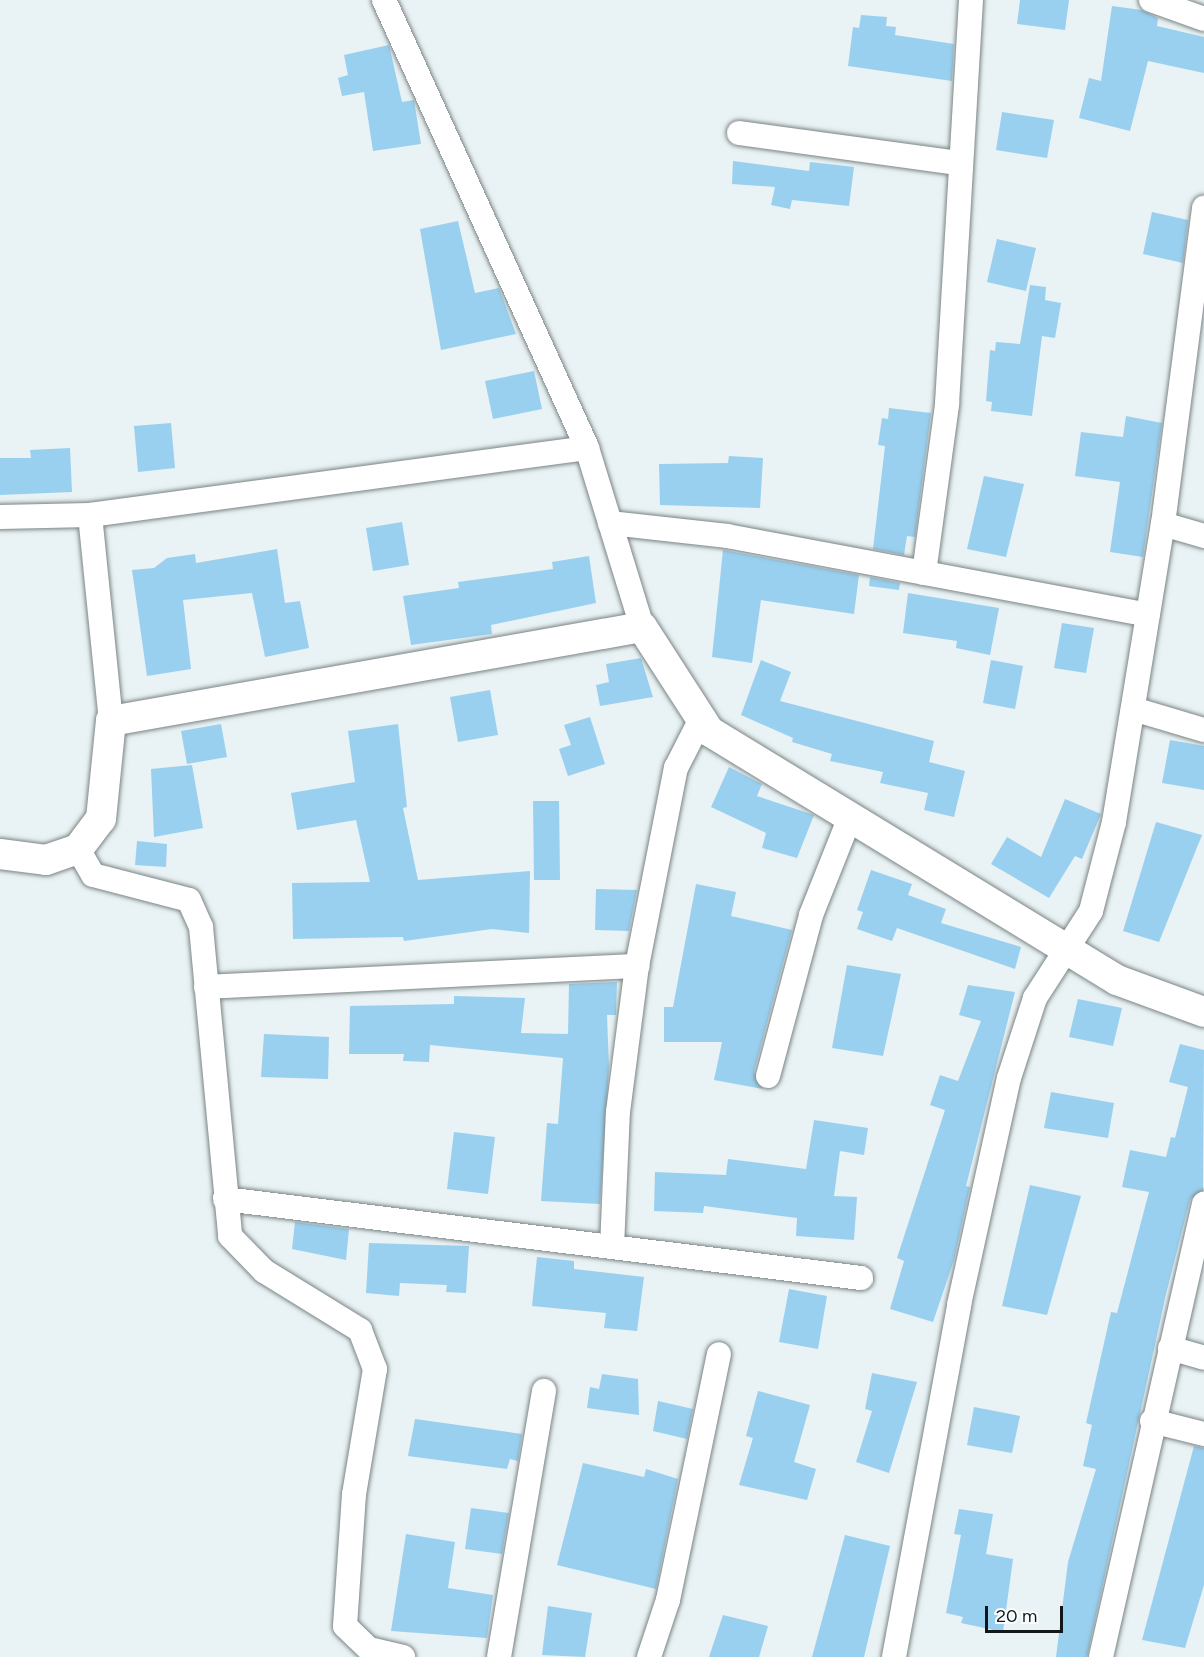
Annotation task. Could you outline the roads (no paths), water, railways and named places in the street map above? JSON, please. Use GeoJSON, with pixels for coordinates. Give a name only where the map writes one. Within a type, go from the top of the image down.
{"type":"FeatureCollection","features":[{"type":"Feature","properties":{"kind":"street"},"geometry":{"type":"LineString","coordinates":[[384,0],[587,448],[642,627],[709,731],[1117,980],[1204,1012]]}},
{"type":"Feature","properties":{"kind":"street"},"geometry":{"type":"LineString","coordinates":[[924,573],[947,404],[959,163],[971,0]]}},
{"type":"Feature","properties":{"kind":"street"},"geometry":{"type":"LineString","coordinates":[[1150,0],[1204,19]]}},
{"type":"Feature","properties":{"kind":"street"},"geometry":{"type":"LineString","coordinates":[[739,133],[959,163]]}},
{"type":"Feature","properties":{"kind":"street"},"geometry":{"type":"LineString","coordinates":[[894,1657],[959,1305],[1009,1078],[1035,998],[1068,951],[1091,911],[1114,822],[1194,341],[1204,208]]}},
{"type":"Feature","properties":{"kind":"street"},"geometry":{"type":"LineString","coordinates":[[0,517],[90,515],[587,448]]}},
{"type":"Feature","properties":{"kind":"street"},"geometry":{"type":"LineString","coordinates":[[0,854],[46,860],[78,849],[101,819],[111,721],[90,515]]}},
{"type":"Feature","properties":{"kind":"street"},"geometry":{"type":"LineString","coordinates":[[610,523],[727,536],[1148,615]]}},
{"type":"Feature","properties":{"kind":"street"},"geometry":{"type":"LineString","coordinates":[[1163,524],[1204,536]]}},
{"type":"Feature","properties":{"kind":"street"},"geometry":{"type":"LineString","coordinates":[[111,721],[642,627]]}},
{"type":"Feature","properties":{"kind":"street"},"geometry":{"type":"LineString","coordinates":[[1133,709],[1204,730]]}},
{"type":"Feature","properties":{"kind":"street"},"geometry":{"type":"LineString","coordinates":[[612,1247],[618,1112],[637,966],[676,768],[701,719]]}},
{"type":"Feature","properties":{"kind":"street"},"geometry":{"type":"LineString","coordinates":[[768,1076],[811,915],[850,817]]}},
{"type":"Feature","properties":{"kind":"street"},"geometry":{"type":"LineString","coordinates":[[78,849],[93,875],[189,900],[201,927],[230,1236],[264,1271],[360,1330],[375,1369],[354,1494],[345,1626],[369,1649],[404,1657]]}},
{"type":"Feature","properties":{"kind":"street"},"geometry":{"type":"LineString","coordinates":[[206,987],[637,966]]}},
{"type":"Feature","properties":{"kind":"street"},"geometry":{"type":"LineString","coordinates":[[225,1199],[861,1278]]}},
{"type":"Feature","properties":{"kind":"street"},"geometry":{"type":"LineString","coordinates":[[1101,1657],[1152,1421],[1204,1204]]}},
{"type":"Feature","properties":{"kind":"street"},"geometry":{"type":"LineString","coordinates":[[1170,1348],[1204,1358]]}},
{"type":"Feature","properties":{"kind":"street"},"geometry":{"type":"LineString","coordinates":[[649,1657],[668,1600],[719,1354]]}},
{"type":"Feature","properties":{"kind":"street"},"geometry":{"type":"LineString","coordinates":[[499,1657],[544,1391]]}},
{"type":"Feature","properties":{"kind":"street"},"geometry":{"type":"LineString","coordinates":[[1152,1421],[1204,1434]]}}]}
